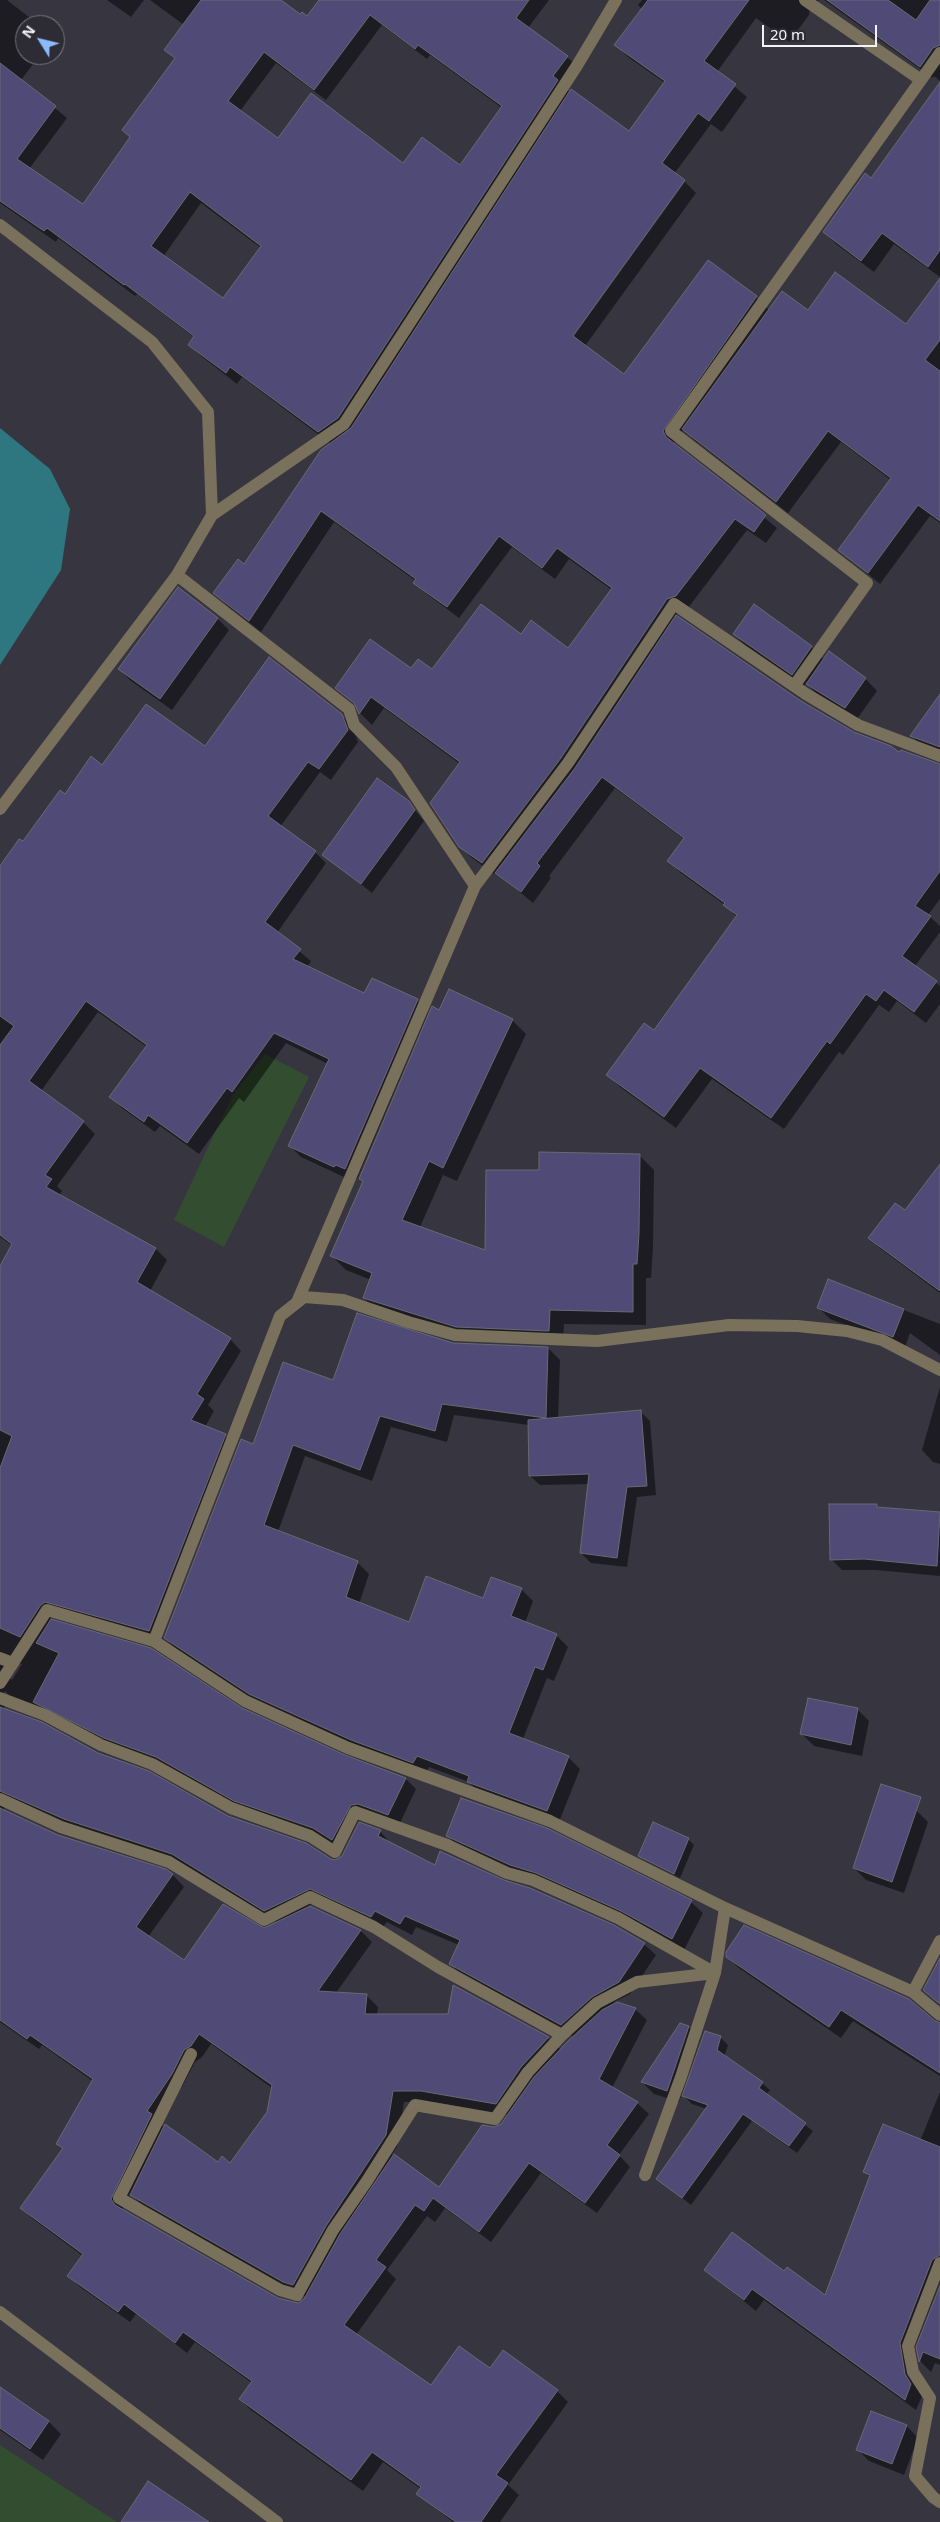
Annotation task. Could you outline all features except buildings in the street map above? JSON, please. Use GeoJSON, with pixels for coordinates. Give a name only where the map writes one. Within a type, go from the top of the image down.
{"type":"FeatureCollection","features":[{"type":"Feature","properties":{"kind":"street"},"geometry":{"type":"LineString","coordinates":[[0,809],[177,575],[212,515],[344,424],[573,72],[616,0]]}},
{"type":"Feature","properties":{"kind":"street"},"geometry":{"type":"LineString","coordinates":[[805,0],[921,80]]}},
{"type":"Feature","properties":{"kind":"street"},"geometry":{"type":"LineString","coordinates":[[794,686],[867,583],[671,431],[940,53]]}},
{"type":"Feature","properties":{"kind":"street"},"geometry":{"type":"LineString","coordinates":[[0,225],[152,342],[208,412],[212,515]]}},
{"type":"Feature","properties":{"kind":"street"},"geometry":{"type":"LineString","coordinates":[[177,575],[348,709],[354,725],[396,767],[476,886]]}},
{"type":"Feature","properties":{"kind":"street"},"geometry":{"type":"LineString","coordinates":[[297,1302],[476,886],[568,763],[674,604],[794,686],[858,725],[940,756]]}},
{"type":"Feature","properties":{"kind":"street"},"geometry":{"type":"LineString","coordinates":[[154,1641],[280,1316],[304,1297],[343,1300],[408,1322],[455,1335],[597,1341],[729,1325],[814,1327],[847,1331],[882,1340],[940,1370]]}},
{"type":"Feature","properties":{"kind":"street"},"geometry":{"type":"LineString","coordinates":[[0,1683],[47,1610],[154,1641],[245,1701],[348,1748],[550,1820],[725,1908],[913,1992],[940,2015]]}},
{"type":"Feature","properties":{"kind":"street"},"geometry":{"type":"LineString","coordinates":[[0,1658],[13,1663]]}},
{"type":"Feature","properties":{"kind":"street"},"geometry":{"type":"LineString","coordinates":[[0,1698],[45,1715],[101,1745],[152,1764],[232,1808],[310,1836],[335,1852],[355,1812],[447,1845],[507,1873],[533,1880],[618,1918],[715,1973]]}},
{"type":"Feature","properties":{"kind":"street"},"geometry":{"type":"LineString","coordinates":[[0,1799],[61,1827],[169,1862],[264,1920],[310,1897],[374,1927],[438,1967],[562,2035]]}},
{"type":"Feature","properties":{"kind":"street"},"geometry":{"type":"LineString","coordinates":[[645,2175],[681,2077],[715,1973],[725,1908]]}},
{"type":"Feature","properties":{"kind":"street"},"geometry":{"type":"LineString","coordinates":[[913,1992],[940,1940]]}},
{"type":"Feature","properties":{"kind":"street"},"geometry":{"type":"LineString","coordinates":[[191,2054],[120,2198],[280,2290],[297,2295],[333,2230],[415,2105],[495,2119],[528,2072],[562,2035],[598,2003],[637,1982],[715,1973]]}},
{"type":"Feature","properties":{"kind":"street"},"geometry":{"type":"LineString","coordinates":[[940,2262],[908,2346],[913,2372],[930,2398],[915,2476],[940,2502]]}},
{"type":"Feature","properties":{"kind":"street"},"geometry":{"type":"LineString","coordinates":[[0,2312],[276,2522]]}},
{"type":"Feature","properties":{"kind":"green space"},"geometry":{"type":"Polygon","coordinates":[[[265,1054],[309,1077],[224,1247],[174,1220],[232,1096],[265,1054]]]}},
{"type":"Feature","properties":{"kind":"green space"},"geometry":{"type":"Polygon","coordinates":[[[0,2445],[117,2522],[0,2522],[0,2445]]]}},
{"type":"Feature","properties":{"kind":"water"},"geometry":{"type":"Polygon","coordinates":[[[0,428],[50,469],[70,509],[61,570],[0,665],[0,428]]]}}]}
